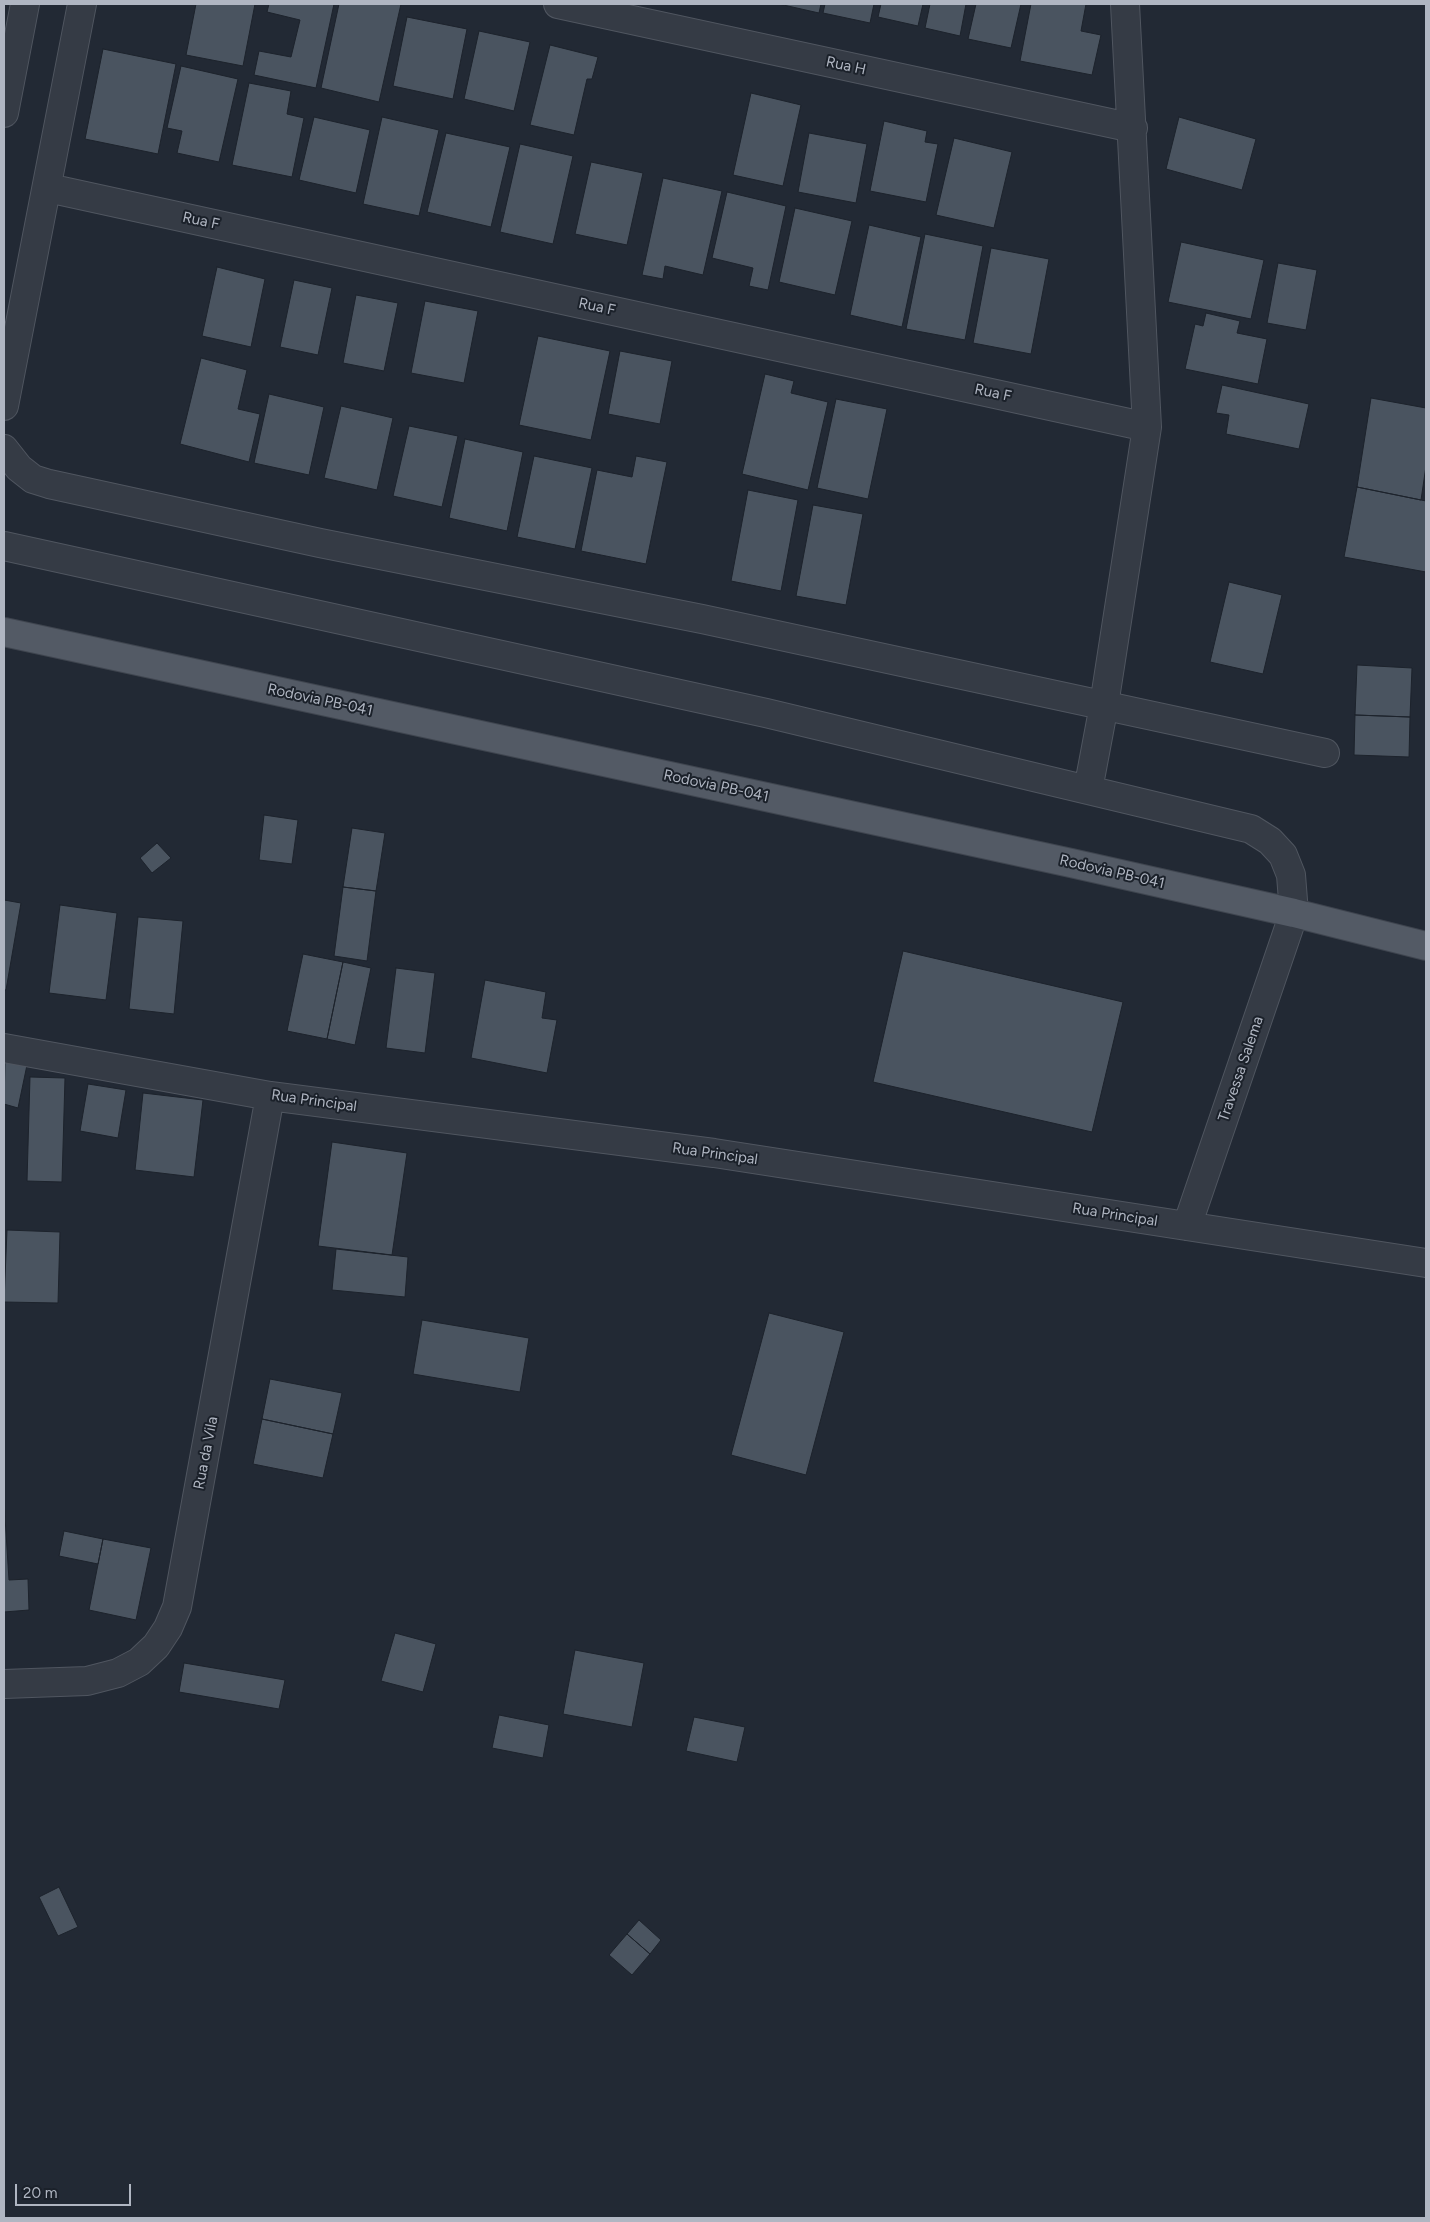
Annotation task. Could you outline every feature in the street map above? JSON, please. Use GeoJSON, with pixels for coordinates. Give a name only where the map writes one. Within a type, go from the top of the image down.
{"type":"FeatureCollection","features":[{"type":"Feature","properties":{"kind":"main road","name":"Rodovia PB-041"},"geometry":{"type":"LineString","coordinates":[[4,632],[1294,913],[1426,946]]}},
{"type":"Feature","properties":{"kind":"street"},"geometry":{"type":"LineString","coordinates":[[4,114],[25,4]]}},
{"type":"Feature","properties":{"kind":"street"},"geometry":{"type":"LineString","coordinates":[[4,406],[48,188],[82,4]]}},
{"type":"Feature","properties":{"kind":"street","name":"Rua H"},"geometry":{"type":"LineString","coordinates":[[558,4],[1133,128]]}},
{"type":"Feature","properties":{"kind":"street"},"geometry":{"type":"LineString","coordinates":[[1088,790],[1104,705],[1147,427],[1133,128],[1125,4]]}},
{"type":"Feature","properties":{"kind":"street","name":"Rua F"},"geometry":{"type":"LineString","coordinates":[[48,188],[1147,427]]}},
{"type":"Feature","properties":{"kind":"street"},"geometry":{"type":"LineString","coordinates":[[4,449],[6,454],[19,468],[33,479],[49,484],[320,543],[702,619],[1325,753]]}},
{"type":"Feature","properties":{"kind":"street"},"geometry":{"type":"LineString","coordinates":[[4,546],[766,713],[1251,829],[1270,840],[1283,855],[1291,875],[1294,913]]}},
{"type":"Feature","properties":{"kind":"street","name":"Travessa Salema"},"geometry":{"type":"LineString","coordinates":[[1187,1226],[1294,913]]}},
{"type":"Feature","properties":{"kind":"street","name":"Rua Principal"},"geometry":{"type":"LineString","coordinates":[[4,1048],[270,1096],[714,1153],[1426,1263]]}},
{"type":"Feature","properties":{"kind":"street","name":"Rua da Vila"},"geometry":{"type":"LineString","coordinates":[[4,1684],[87,1681],[118,1673],[138,1662],[156,1646],[168,1628],[179,1598],[270,1096]]}},
{"type":"Feature","properties":{"kind":"building"},"geometry":{"type":"Polygon","coordinates":[[[196,4],[255,4],[243,66],[186,55],[196,4]]]}},
{"type":"Feature","properties":{"kind":"building"},"geometry":{"type":"Polygon","coordinates":[[[269,4],[334,4],[316,88],[254,75],[259,51],[291,57],[300,20],[267,12],[269,4]]]}},
{"type":"Feature","properties":{"kind":"building"},"geometry":{"type":"Polygon","coordinates":[[[339,4],[401,4],[379,102],[321,88],[339,4]]]}},
{"type":"Feature","properties":{"kind":"building"},"geometry":{"type":"Polygon","coordinates":[[[779,4],[821,4],[819,13],[779,4]]]}},
{"type":"Feature","properties":{"kind":"building"},"geometry":{"type":"Polygon","coordinates":[[[825,4],[874,4],[870,23],[823,13],[825,4]]]}},
{"type":"Feature","properties":{"kind":"building"},"geometry":{"type":"Polygon","coordinates":[[[881,4],[923,4],[918,26],[878,17],[881,4]]]}},
{"type":"Feature","properties":{"kind":"building"},"geometry":{"type":"Polygon","coordinates":[[[930,4],[966,4],[960,36],[925,28],[930,4]]]}},
{"type":"Feature","properties":{"kind":"building"},"geometry":{"type":"Polygon","coordinates":[[[976,4],[1021,4],[1011,48],[968,39],[976,4]]]}},
{"type":"Feature","properties":{"kind":"building"},"geometry":{"type":"Polygon","coordinates":[[[1031,4],[1086,4],[1081,31],[1101,35],[1092,75],[1020,61],[1031,4]]]}},
{"type":"Feature","properties":{"kind":"building"},"geometry":{"type":"Polygon","coordinates":[[[407,17],[467,29],[453,99],[393,86],[407,17]]]}},
{"type":"Feature","properties":{"kind":"building"},"geometry":{"type":"Polygon","coordinates":[[[479,31],[530,42],[514,111],[464,99],[479,31]]]}},
{"type":"Feature","properties":{"kind":"building"},"geometry":{"type":"Polygon","coordinates":[[[550,45],[598,57],[592,79],[587,79],[574,135],[530,125],[550,45]]]}},
{"type":"Feature","properties":{"kind":"building"},"geometry":{"type":"Polygon","coordinates":[[[103,49],[176,64],[158,154],[85,139],[103,49]]]}},
{"type":"Feature","properties":{"kind":"building"},"geometry":{"type":"Polygon","coordinates":[[[181,66],[238,79],[219,162],[177,153],[182,131],[167,128],[181,66]]]}},
{"type":"Feature","properties":{"kind":"building"},"geometry":{"type":"Polygon","coordinates":[[[249,83],[291,91],[287,114],[304,118],[292,177],[232,165],[249,83]]]}},
{"type":"Feature","properties":{"kind":"building"},"geometry":{"type":"Polygon","coordinates":[[[751,93],[801,105],[783,186],[733,175],[751,93]]]}},
{"type":"Feature","properties":{"kind":"building"},"geometry":{"type":"Polygon","coordinates":[[[314,117],[370,130],[356,193],[299,180],[314,117]]]}},
{"type":"Feature","properties":{"kind":"building"},"geometry":{"type":"Polygon","coordinates":[[[382,117],[439,130],[419,216],[363,204],[382,117]]]}},
{"type":"Feature","properties":{"kind":"building"},"geometry":{"type":"Polygon","coordinates":[[[1179,117],[1256,139],[1242,190],[1166,169],[1179,117]]]}},
{"type":"Feature","properties":{"kind":"building"},"geometry":{"type":"Polygon","coordinates":[[[884,121],[927,131],[925,142],[938,144],[926,202],[870,191],[884,121]]]}},
{"type":"Feature","properties":{"kind":"building"},"geometry":{"type":"Polygon","coordinates":[[[446,133],[510,147],[491,227],[427,212],[446,133]]]}},
{"type":"Feature","properties":{"kind":"building"},"geometry":{"type":"Polygon","coordinates":[[[809,133],[867,144],[856,203],[798,192],[809,133]]]}},
{"type":"Feature","properties":{"kind":"building"},"geometry":{"type":"Polygon","coordinates":[[[954,138],[1012,152],[994,228],[936,215],[954,138]]]}},
{"type":"Feature","properties":{"kind":"building"},"geometry":{"type":"Polygon","coordinates":[[[520,144],[573,156],[553,244],[500,232],[520,144]]]}},
{"type":"Feature","properties":{"kind":"building"},"geometry":{"type":"Polygon","coordinates":[[[591,162],[643,173],[627,245],[575,234],[591,162]]]}},
{"type":"Feature","properties":{"kind":"building"},"geometry":{"type":"Polygon","coordinates":[[[663,178],[722,191],[703,275],[665,266],[663,279],[642,275],[663,178]]]}},
{"type":"Feature","properties":{"kind":"building"},"geometry":{"type":"Polygon","coordinates":[[[727,192],[786,206],[768,290],[749,286],[753,268],[712,258],[727,192]]]}},
{"type":"Feature","properties":{"kind":"building"},"geometry":{"type":"Polygon","coordinates":[[[795,208],[852,221],[835,295],[779,282],[795,208]]]}},
{"type":"Feature","properties":{"kind":"building"},"geometry":{"type":"Polygon","coordinates":[[[869,225],[921,237],[902,327],[850,315],[869,225]]]}},
{"type":"Feature","properties":{"kind":"building"},"geometry":{"type":"Polygon","coordinates":[[[925,234],[983,246],[965,340],[906,329],[925,234]]]}},
{"type":"Feature","properties":{"kind":"building"},"geometry":{"type":"Polygon","coordinates":[[[1181,242],[1264,260],[1251,319],[1168,302],[1181,242]]]}},
{"type":"Feature","properties":{"kind":"building"},"geometry":{"type":"Polygon","coordinates":[[[991,248],[1049,259],[1031,354],[973,343],[991,248]]]}},
{"type":"Feature","properties":{"kind":"building"},"geometry":{"type":"Polygon","coordinates":[[[1278,263],[1317,270],[1306,330],[1267,323],[1278,263]]]}},
{"type":"Feature","properties":{"kind":"building"},"geometry":{"type":"Polygon","coordinates":[[[217,267],[265,279],[251,347],[202,336],[217,267]]]}},
{"type":"Feature","properties":{"kind":"building"},"geometry":{"type":"Polygon","coordinates":[[[294,280],[332,288],[318,355],[280,347],[294,280]]]}},
{"type":"Feature","properties":{"kind":"building"},"geometry":{"type":"Polygon","coordinates":[[[356,295],[398,303],[384,371],[343,363],[356,295]]]}},
{"type":"Feature","properties":{"kind":"building"},"geometry":{"type":"Polygon","coordinates":[[[425,301],[478,311],[464,383],[411,373],[425,301]]]}},
{"type":"Feature","properties":{"kind":"building"},"geometry":{"type":"Polygon","coordinates":[[[1206,313],[1240,321],[1237,333],[1267,339],[1258,384],[1185,369],[1195,324],[1203,326],[1206,313]]]}},
{"type":"Feature","properties":{"kind":"building"},"geometry":{"type":"Polygon","coordinates":[[[538,336],[610,351],[591,440],[519,425],[538,336]]]}},
{"type":"Feature","properties":{"kind":"building"},"geometry":{"type":"Polygon","coordinates":[[[620,351],[672,361],[660,424],[608,414],[620,351]]]}},
{"type":"Feature","properties":{"kind":"building"},"geometry":{"type":"Polygon","coordinates":[[[201,358],[247,370],[238,409],[260,414],[249,462],[180,444],[201,358]]]}},
{"type":"Feature","properties":{"kind":"building"},"geometry":{"type":"Polygon","coordinates":[[[765,374],[794,381],[791,393],[828,402],[808,490],[742,474],[765,374]]]}},
{"type":"Feature","properties":{"kind":"building"},"geometry":{"type":"Polygon","coordinates":[[[1222,385],[1309,404],[1299,449],[1226,434],[1229,415],[1216,413],[1222,385]]]}},
{"type":"Feature","properties":{"kind":"building"},"geometry":{"type":"Polygon","coordinates":[[[269,394],[324,407],[309,475],[254,463],[269,394]]]}},
{"type":"Feature","properties":{"kind":"building"},"geometry":{"type":"Polygon","coordinates":[[[1371,398],[1426,408],[1426,466],[1421,500],[1357,487],[1371,398]]]}},
{"type":"Feature","properties":{"kind":"building"},"geometry":{"type":"Polygon","coordinates":[[[836,399],[887,409],[868,499],[817,488],[836,399]]]}},
{"type":"Feature","properties":{"kind":"building"},"geometry":{"type":"Polygon","coordinates":[[[341,406],[393,418],[377,490],[324,478],[341,406]]]}},
{"type":"Feature","properties":{"kind":"building"},"geometry":{"type":"Polygon","coordinates":[[[409,426],[458,436],[442,507],[393,496],[409,426]]]}},
{"type":"Feature","properties":{"kind":"building"},"geometry":{"type":"Polygon","coordinates":[[[465,439],[523,452],[507,531],[449,518],[465,439]]]}},
{"type":"Feature","properties":{"kind":"building"},"geometry":{"type":"Polygon","coordinates":[[[534,456],[592,468],[575,549],[517,537],[534,456]]]}},
{"type":"Feature","properties":{"kind":"building"},"geometry":{"type":"Polygon","coordinates":[[[636,456],[667,462],[646,564],[581,551],[597,470],[632,477],[636,456]]]}},
{"type":"Feature","properties":{"kind":"building"},"geometry":{"type":"Polygon","coordinates":[[[1357,487],[1426,501],[1426,572],[1344,557],[1357,487]]]}},
{"type":"Feature","properties":{"kind":"building"},"geometry":{"type":"Polygon","coordinates":[[[748,490],[798,500],[781,591],[731,581],[748,490]]]}},
{"type":"Feature","properties":{"kind":"building"},"geometry":{"type":"Polygon","coordinates":[[[813,505],[863,514],[846,605],[796,596],[813,505]]]}},
{"type":"Feature","properties":{"kind":"building"},"geometry":{"type":"Polygon","coordinates":[[[1229,582],[1282,595],[1263,674],[1210,662],[1229,582]]]}},
{"type":"Feature","properties":{"kind":"building"},"geometry":{"type":"Polygon","coordinates":[[[1357,665],[1412,668],[1410,717],[1355,715],[1357,665]]]}},
{"type":"Feature","properties":{"kind":"building"},"geometry":{"type":"Polygon","coordinates":[[[1355,715],[1410,717],[1409,757],[1354,755],[1355,715]]]}},
{"type":"Feature","properties":{"kind":"building"},"geometry":{"type":"Polygon","coordinates":[[[264,815],[298,820],[292,864],[259,860],[264,815]]]}},
{"type":"Feature","properties":{"kind":"building"},"geometry":{"type":"Polygon","coordinates":[[[352,828],[385,833],[376,891],[343,887],[352,828]]]}},
{"type":"Feature","properties":{"kind":"building"},"geometry":{"type":"Polygon","coordinates":[[[157,843],[171,858],[152,873],[140,858],[157,843]]]}},
{"type":"Feature","properties":{"kind":"building"},"geometry":{"type":"Polygon","coordinates":[[[343,887],[376,891],[367,961],[334,956],[343,887]]]}},
{"type":"Feature","properties":{"kind":"building"},"geometry":{"type":"Polygon","coordinates":[[[4,900],[21,903],[6,990],[4,990],[4,900]]]}},
{"type":"Feature","properties":{"kind":"building"},"geometry":{"type":"Polygon","coordinates":[[[60,905],[117,913],[106,1000],[49,993],[60,905]]]}},
{"type":"Feature","properties":{"kind":"building"},"geometry":{"type":"Polygon","coordinates":[[[138,917],[183,921],[174,1014],[129,1009],[138,917]]]}},
{"type":"Feature","properties":{"kind":"building"},"geometry":{"type":"Polygon","coordinates":[[[903,951],[1123,1002],[1092,1132],[873,1082],[903,951]]]}},
{"type":"Feature","properties":{"kind":"building"},"geometry":{"type":"Polygon","coordinates":[[[303,954],[343,962],[327,1039],[287,1031],[303,954]]]}},
{"type":"Feature","properties":{"kind":"building"},"geometry":{"type":"Polygon","coordinates":[[[343,962],[371,968],[355,1045],[327,1039],[343,962]]]}},
{"type":"Feature","properties":{"kind":"building"},"geometry":{"type":"Polygon","coordinates":[[[396,968],[435,973],[425,1053],[386,1048],[396,968]]]}},
{"type":"Feature","properties":{"kind":"building"},"geometry":{"type":"Polygon","coordinates":[[[485,980],[546,992],[542,1018],[557,1020],[547,1073],[471,1058],[485,980]]]}},
{"type":"Feature","properties":{"kind":"building"},"geometry":{"type":"Polygon","coordinates":[[[5,1061],[27,1065],[18,1108],[4,1104],[5,1061]]]}},
{"type":"Feature","properties":{"kind":"building"},"geometry":{"type":"Polygon","coordinates":[[[30,1077],[65,1078],[62,1182],[27,1181],[30,1077]]]}},
{"type":"Feature","properties":{"kind":"building"},"geometry":{"type":"Polygon","coordinates":[[[88,1084],[126,1090],[118,1138],[80,1131],[88,1084]]]}},
{"type":"Feature","properties":{"kind":"building"},"geometry":{"type":"Polygon","coordinates":[[[143,1093],[203,1100],[194,1177],[135,1170],[143,1093]]]}},
{"type":"Feature","properties":{"kind":"building"},"geometry":{"type":"Polygon","coordinates":[[[332,1142],[407,1153],[392,1255],[318,1246],[332,1142]]]}},
{"type":"Feature","properties":{"kind":"building"},"geometry":{"type":"Polygon","coordinates":[[[7,1230],[60,1232],[58,1303],[4,1302],[7,1230]]]}},
{"type":"Feature","properties":{"kind":"building"},"geometry":{"type":"Polygon","coordinates":[[[336,1249],[408,1257],[405,1297],[332,1290],[336,1249]]]}},
{"type":"Feature","properties":{"kind":"building"},"geometry":{"type":"Polygon","coordinates":[[[769,1313],[844,1332],[806,1475],[731,1455],[769,1313]]]}},
{"type":"Feature","properties":{"kind":"building"},"geometry":{"type":"Polygon","coordinates":[[[422,1320],[529,1338],[520,1392],[413,1374],[422,1320]]]}},
{"type":"Feature","properties":{"kind":"building"},"geometry":{"type":"Polygon","coordinates":[[[270,1379],[342,1393],[333,1434],[262,1419],[270,1379]]]}},
{"type":"Feature","properties":{"kind":"building"},"geometry":{"type":"Polygon","coordinates":[[[262,1419],[333,1434],[323,1478],[253,1464],[262,1419]]]}},
{"type":"Feature","properties":{"kind":"building"},"geometry":{"type":"Polygon","coordinates":[[[4,1501],[9,1580],[28,1579],[29,1610],[4,1612],[4,1501]]]}},
{"type":"Feature","properties":{"kind":"building"},"geometry":{"type":"Polygon","coordinates":[[[64,1531],[103,1539],[98,1564],[59,1556],[64,1531]]]}},
{"type":"Feature","properties":{"kind":"building"},"geometry":{"type":"Polygon","coordinates":[[[103,1539],[151,1548],[136,1620],[89,1610],[103,1539]]]}},
{"type":"Feature","properties":{"kind":"building"},"geometry":{"type":"Polygon","coordinates":[[[395,1633],[436,1644],[423,1692],[381,1681],[395,1633]]]}},
{"type":"Feature","properties":{"kind":"building"},"geometry":{"type":"Polygon","coordinates":[[[575,1650],[644,1663],[632,1727],[563,1714],[575,1650]]]}},
{"type":"Feature","properties":{"kind":"building"},"geometry":{"type":"Polygon","coordinates":[[[184,1663],[285,1680],[279,1709],[179,1692],[184,1663]]]}},
{"type":"Feature","properties":{"kind":"building"},"geometry":{"type":"Polygon","coordinates":[[[499,1715],[549,1725],[543,1758],[492,1748],[499,1715]]]}},
{"type":"Feature","properties":{"kind":"building"},"geometry":{"type":"Polygon","coordinates":[[[694,1717],[745,1727],[737,1762],[686,1751],[694,1717]]]}},
{"type":"Feature","properties":{"kind":"building"},"geometry":{"type":"Polygon","coordinates":[[[59,1887],[78,1927],[58,1936],[39,1897],[59,1887]]]}},
{"type":"Feature","properties":{"kind":"building"},"geometry":{"type":"Polygon","coordinates":[[[639,1920],[661,1940],[650,1954],[627,1934],[639,1920]]]}},
{"type":"Feature","properties":{"kind":"building"},"geometry":{"type":"Polygon","coordinates":[[[627,1934],[650,1954],[632,1975],[609,1955],[627,1934]]]}}]}
